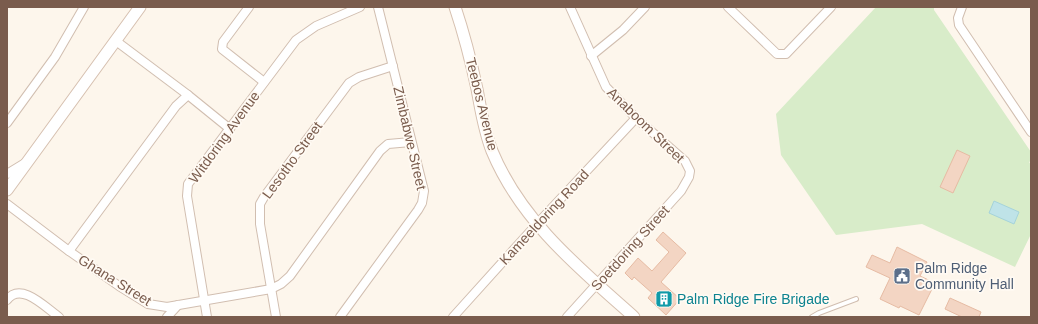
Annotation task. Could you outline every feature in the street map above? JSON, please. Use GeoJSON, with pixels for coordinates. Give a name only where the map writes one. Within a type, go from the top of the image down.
{"type":"FeatureCollection","features":[{"type":"Feature","properties":{"kind":"street"},"geometry":{"type":"LineString","coordinates":[[7,123],[55,57],[84,7]]}},
{"type":"Feature","properties":{"kind":"street"},"geometry":{"type":"LineString","coordinates":[[7,190],[140,7]]}},
{"type":"Feature","properties":{"kind":"street"},"geometry":{"type":"LineString","coordinates":[[248,7],[223,42],[222,49],[264,82]]}},
{"type":"Feature","properties":{"kind":"street","name":"Witdoring Avenue"},"geometry":{"type":"LineString","coordinates":[[206,317],[187,190],[191,179],[300,36],[316,26],[360,7]]}},
{"type":"Feature","properties":{"kind":"street","name":"Zimbabwe Street"},"geometry":{"type":"LineString","coordinates":[[340,317],[422,203],[424,191],[378,7]]}},
{"type":"Feature","properties":{"kind":"street","name":"Teebos Avenue"},"geometry":{"type":"LineString","coordinates":[[455,7],[465,40],[486,133],[505,179],[536,225],[559,250],[634,317]]}},
{"type":"Feature","properties":{"kind":"street","name":"Anaboom Street"},"geometry":{"type":"LineString","coordinates":[[570,7],[606,87],[636,118],[685,161],[689,167],[689,177]]}},
{"type":"Feature","properties":{"kind":"street"},"geometry":{"type":"LineString","coordinates":[[591,56],[624,30],[645,7]]}},
{"type":"Feature","properties":{"kind":"street"},"geometry":{"type":"LineString","coordinates":[[729,7],[777,54],[782,55],[786,54],[831,7]]}},
{"type":"Feature","properties":{"kind":"street"},"geometry":{"type":"LineString","coordinates":[[961,8],[958,18],[959,25],[1031,132]]}},
{"type":"Feature","properties":{"kind":"street"},"geometry":{"type":"LineString","coordinates":[[116,41],[188,95],[230,129]]}},
{"type":"Feature","properties":{"kind":"street","name":"Lesotho Street"},"geometry":{"type":"LineString","coordinates":[[276,317],[259,213],[264,197],[348,83],[359,77],[393,66]]}},
{"type":"Feature","properties":{"kind":"street","name":"Ghana Street"},"geometry":{"type":"LineString","coordinates":[[188,95],[176,106],[69,252],[148,304],[160,307],[271,289],[290,276],[384,147],[388,144],[411,142]]}},
{"type":"Feature","properties":{"kind":"street","name":"Kameeldoring Road"},"geometry":{"type":"LineString","coordinates":[[453,317],[636,118]]}},
{"type":"Feature","properties":{"kind":"street"},"geometry":{"type":"LineString","coordinates":[[7,174],[28,162]]}},
{"type":"Feature","properties":{"kind":"street","name":"Soetdoring Street"},"geometry":{"type":"LineString","coordinates":[[567,317],[682,191],[689,177]]}},
{"type":"Feature","properties":{"kind":"street"},"geometry":{"type":"LineString","coordinates":[[7,204],[69,252]]}},
{"type":"Feature","properties":{"kind":"street"},"geometry":{"type":"LineString","coordinates":[[7,300],[13,294],[24,293],[31,296],[59,317]]}},
{"type":"Feature","properties":{"kind":"street"},"geometry":{"type":"LineString","coordinates":[[167,317],[178,305]]}},
{"type":"Feature","properties":{"kind":"lane"},"geometry":{"type":"LineString","coordinates":[[812,317],[819,312],[856,299]]}},
{"type":"Feature","properties":{"kind":"green space"},"geometry":{"type":"Polygon","coordinates":[[[876,7],[934,7],[934,10],[1031,152],[1031,161],[1029,162],[1031,165],[1031,234],[1015,267],[922,224],[836,235],[781,155],[776,114],[876,7]]]}},
{"type":"Feature","properties":{"kind":"water"},"geometry":{"type":"Polygon","coordinates":[[[994,201],[1019,212],[1014,224],[989,213],[994,201]]]}},
{"type":"Feature","properties":{"kind":"building"},"geometry":{"type":"Polygon","coordinates":[[[957,150],[970,156],[953,193],[940,187],[957,150]]]}},
{"type":"Feature","properties":{"kind":"building"},"geometry":{"type":"Polygon","coordinates":[[[663,232],[686,253],[661,282],[680,299],[666,315],[648,298],[652,293],[634,277],[632,280],[625,273],[638,258],[652,271],[669,252],[656,240],[663,232]]]}},
{"type":"Feature","properties":{"kind":"building","name":"Palm Ridge Community Hall"},"geometry":{"type":"Polygon","coordinates":[[[897,247],[927,262],[920,276],[935,283],[919,315],[880,299],[890,278],[866,267],[872,255],[890,263],[897,247]]]}},
{"type":"Feature","properties":{"kind":"building"},"geometry":{"type":"Polygon","coordinates":[[[950,298],[981,312],[979,317],[962,317],[945,309],[950,298]]]}},
{"type":"Feature","properties":{"kind":"place","name":"Palm Ridge Community Hall"},"geometry":{"type":"Point","coordinates":[902,276]}},
{"type":"Feature","properties":{"kind":"place","name":"Palm Ridge Fire Brigade"},"geometry":{"type":"Point","coordinates":[664,299]}}]}
